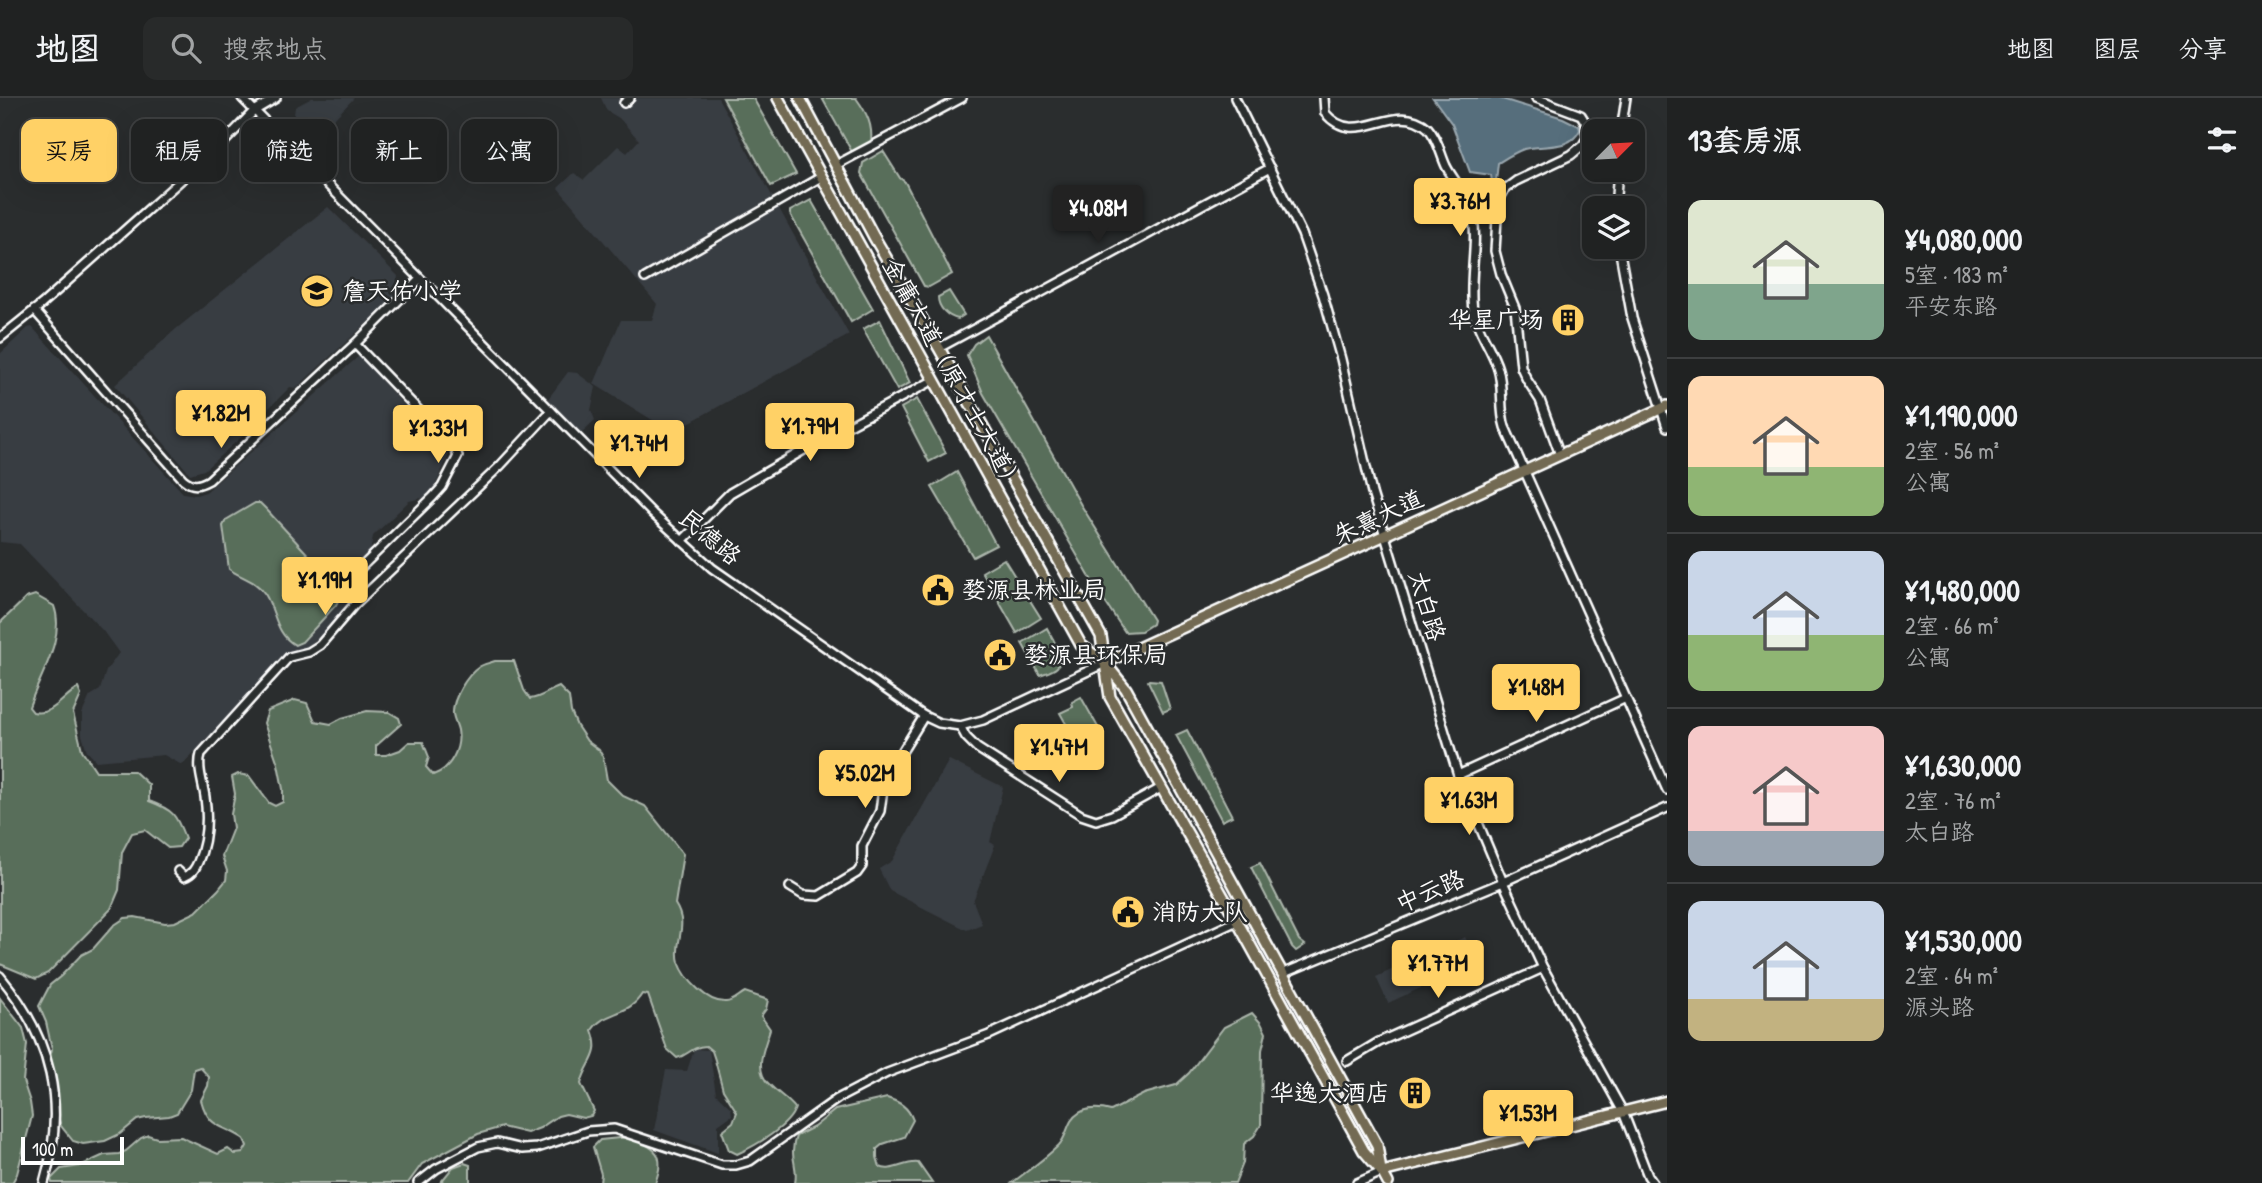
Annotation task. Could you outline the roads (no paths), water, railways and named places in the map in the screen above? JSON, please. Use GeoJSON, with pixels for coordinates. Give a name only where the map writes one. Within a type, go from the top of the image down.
{"type":"FeatureCollection","features":[{"type":"Feature","properties":{"kind":"main road","name":"金庸大道（原才士大道）"},"geometry":{"type":"LineString","coordinates":[[778,98],[1081,645],[1105,663],[1126,688],[1377,1145],[1382,1172]]}},
{"type":"Feature","properties":{"kind":"main road","name":"金庸大道（原才士大道）"},"geometry":{"type":"LineString","coordinates":[[800,98],[874,237],[1101,635],[1110,697],[1364,1151],[1382,1172]]}},
{"type":"Feature","properties":{"kind":"main road","name":"朱熹大道"},"geometry":{"type":"LineString","coordinates":[[1105,663],[1663,408]]}},
{"type":"Feature","properties":{"kind":"main road"},"geometry":{"type":"LineString","coordinates":[[1388,1183],[1382,1172],[1667,1101]]}},
{"type":"Feature","properties":{"kind":"street","name":"民德路"},"geometry":{"type":"LineString","coordinates":[[242,98],[653,514],[712,568],[924,716],[939,723],[960,726]]}},
{"type":"Feature","properties":{"kind":"street"},"geometry":{"type":"LineString","coordinates":[[0,338],[227,139],[254,111],[276,98]]}},
{"type":"Feature","properties":{"kind":"street"},"geometry":{"type":"LineString","coordinates":[[836,165],[962,98]]}},
{"type":"Feature","properties":{"kind":"street","name":"太白路"},"geometry":{"type":"LineString","coordinates":[[1235,98],[1302,234],[1323,295],[1372,493],[1458,775],[1543,968],[1623,1112],[1653,1183]]}},
{"type":"Feature","properties":{"kind":"street"},"geometry":{"type":"LineString","coordinates":[[1324,98],[1325,113],[1336,124],[1344,126],[1354,127],[1393,116],[1417,120],[1428,128],[1437,141],[1451,177],[1466,198],[1471,210],[1474,239],[1474,310],[1500,376],[1502,418],[1523,472],[1667,790]]}},
{"type":"Feature","properties":{"kind":"street"},"geometry":{"type":"LineString","coordinates":[[1536,98],[1581,115],[1586,123],[1587,138],[1571,155],[1504,189],[1496,217],[1495,251],[1515,308],[1521,367],[1540,400],[1560,455]]}},
{"type":"Feature","properties":{"kind":"street"},"geometry":{"type":"LineString","coordinates":[[1623,119],[1626,98]]}},
{"type":"Feature","properties":{"kind":"street"},"geometry":{"type":"LineString","coordinates":[[939,348],[1270,168]]}},
{"type":"Feature","properties":{"kind":"street"},"geometry":{"type":"LineString","coordinates":[[645,278],[821,177]]}},
{"type":"Feature","properties":{"kind":"street"},"geometry":{"type":"LineString","coordinates":[[1466,198],[1484,192],[1500,196]]}},
{"type":"Feature","properties":{"kind":"street"},"geometry":{"type":"LineString","coordinates":[[1621,259],[1632,318],[1667,427]]}},
{"type":"Feature","properties":{"kind":"street"},"geometry":{"type":"LineString","coordinates":[[34,310],[183,479],[191,485],[200,485],[209,480],[355,344],[420,279]]}},
{"type":"Feature","properties":{"kind":"street"},"geometry":{"type":"LineString","coordinates":[[343,584],[442,487],[458,456],[454,447],[355,344]]}},
{"type":"Feature","properties":{"kind":"street"},"geometry":{"type":"LineString","coordinates":[[682,541],[730,493],[934,380]]}},
{"type":"Feature","properties":{"kind":"street"},"geometry":{"type":"LineString","coordinates":[[178,871],[184,877],[192,873],[202,853],[207,830],[199,762],[201,754],[289,657],[309,652],[320,645],[354,605],[500,466],[551,411]]}},
{"type":"Feature","properties":{"kind":"street"},"geometry":{"type":"LineString","coordinates":[[1105,663],[984,720],[960,726],[977,748],[1081,815],[1097,821],[1161,788]]}},
{"type":"Feature","properties":{"kind":"street"},"geometry":{"type":"LineString","coordinates":[[1458,775],[1626,698]]}},
{"type":"Feature","properties":{"kind":"street"},"geometry":{"type":"LineString","coordinates":[[790,887],[803,895],[819,896],[857,873],[862,866],[862,846],[880,811],[884,781],[924,716]]}},
{"type":"Feature","properties":{"kind":"street","name":"中云路"},"geometry":{"type":"LineString","coordinates":[[1284,973],[1503,882],[1667,808]]}},
{"type":"Feature","properties":{"kind":"street"},"geometry":{"type":"LineString","coordinates":[[418,1183],[436,1168],[478,1147],[497,1143],[522,1149],[537,1149],[588,1131],[614,1129],[722,1165],[736,1166],[750,1161],[837,1099],[887,1073],[989,1035],[1237,920]]}},
{"type":"Feature","properties":{"kind":"street"},"geometry":{"type":"LineString","coordinates":[[1348,1061],[1379,1042],[1543,968]]}},
{"type":"Feature","properties":{"kind":"street"},"geometry":{"type":"LineString","coordinates":[[0,976],[34,1026],[46,1052],[52,1077],[55,1121],[51,1158],[44,1183]]}},
{"type":"Feature","properties":{"kind":"street"},"geometry":{"type":"LineString","coordinates":[[1357,1183],[1382,1172]]}},
{"type":"Feature","properties":{"kind":"water"},"geometry":{"type":"Polygon","coordinates":[[[1433,98],[1499,98],[1563,118],[1579,126],[1580,130],[1576,137],[1563,144],[1524,149],[1507,157],[1498,163],[1496,181],[1492,182],[1491,175],[1470,172],[1452,124],[1433,98]]]}},
{"type":"Feature","properties":{"kind":"place","name":"詹天佑小学"},"geometry":{"type":"Point","coordinates":[317,291]}},
{"type":"Feature","properties":{"kind":"place","name":"华星广场"},"geometry":{"type":"Point","coordinates":[1568,320]}},
{"type":"Feature","properties":{"kind":"place","name":"婺源县林业局"},"geometry":{"type":"Point","coordinates":[938,590]}},
{"type":"Feature","properties":{"kind":"place","name":"婺源县环保局"},"geometry":{"type":"Point","coordinates":[1000,655]}},
{"type":"Feature","properties":{"kind":"place","name":"消防大队"},"geometry":{"type":"Point","coordinates":[1128,912]}},
{"type":"Feature","properties":{"kind":"place","name":"华逸大酒店"},"geometry":{"type":"Point","coordinates":[1415,1093]}}]}
